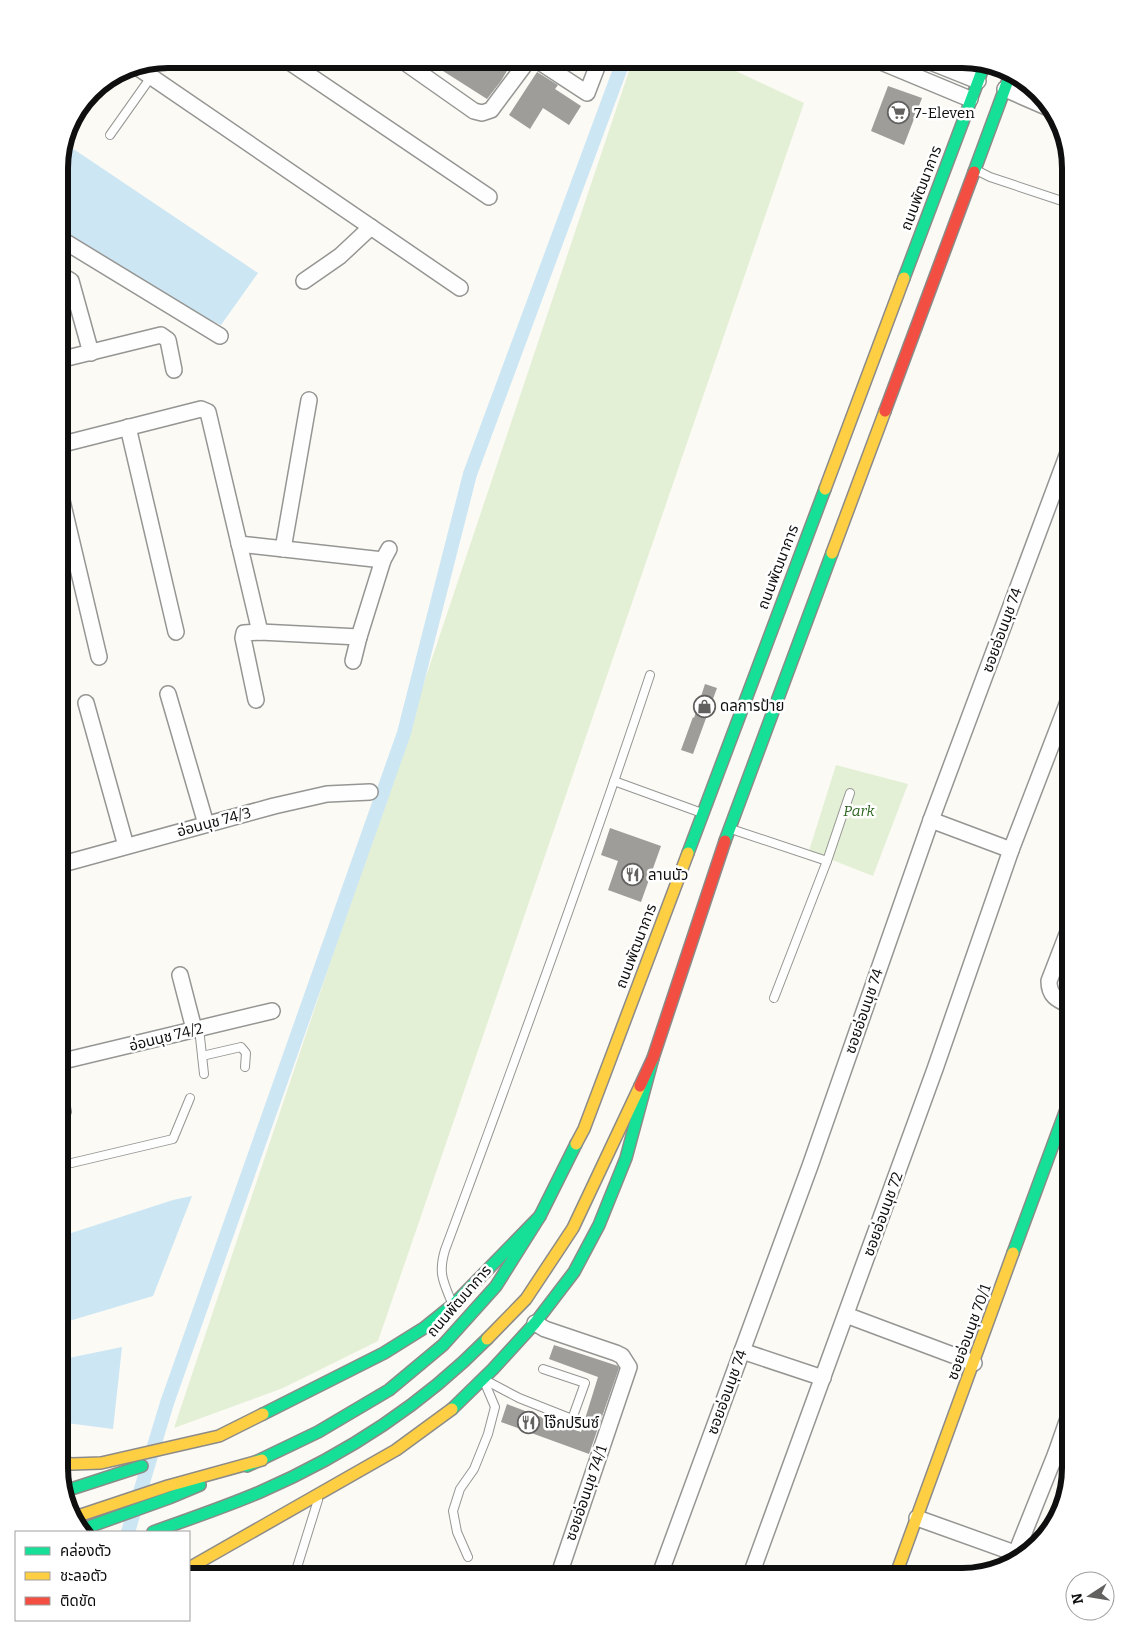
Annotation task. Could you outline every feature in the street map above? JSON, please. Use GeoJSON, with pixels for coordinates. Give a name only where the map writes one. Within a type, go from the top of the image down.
{"type":"FeatureCollection","features":[{"type":"Feature","properties":{"kind":"main road","name":"ถนนพัฒนาการ"},"geometry":{"type":"LineString","coordinates":[[86,1528],[169,1498],[262,1460],[318,1432],[389,1390],[442,1345],[496,1286],[540,1216],[584,1129],[970,99],[983,69]]}},
{"type":"Feature","properties":{"kind":"main road"},"geometry":{"type":"LineString","coordinates":[[191,1568],[396,1450],[450,1410],[483,1379],[535,1323],[574,1272],[598,1225],[626,1158],[653,1058],[729,828],[1009,79]]}},
{"type":"Feature","properties":{"kind":"main road"},"geometry":{"type":"LineString","coordinates":[[156,1531],[260,1492],[330,1458],[392,1420],[436,1387],[482,1344],[526,1299],[573,1228],[653,1058]]}},
{"type":"Feature","properties":{"kind":"main road","name":"ซอยอ่อนนุช 70/1"},"geometry":{"type":"LineString","coordinates":[[898,1568],[1062,1121]]}},
{"type":"Feature","properties":{"kind":"main road"},"geometry":{"type":"LineString","coordinates":[[70,1490],[126,1472],[219,1436],[384,1353],[424,1328],[453,1304],[540,1216]]}},
{"type":"Feature","properties":{"kind":"main road"},"geometry":{"type":"LineString","coordinates":[[68,1463],[101,1463],[202,1442]]}},
{"type":"Feature","properties":{"kind":"main road"},"geometry":{"type":"LineString","coordinates":[[79,1516],[168,1486],[262,1460]]}},
{"type":"Feature","properties":{"kind":"street"},"geometry":{"type":"LineString","coordinates":[[298,68],[489,197]]}},
{"type":"Feature","properties":{"kind":"street"},"geometry":{"type":"LineString","coordinates":[[413,68],[474,111],[482,113],[491,110],[522,68]]}},
{"type":"Feature","properties":{"kind":"street"},"geometry":{"type":"LineString","coordinates":[[549,68],[587,93],[597,68]]}},
{"type":"Feature","properties":{"kind":"street"},"geometry":{"type":"LineString","coordinates":[[896,68],[970,99]]}},
{"type":"Feature","properties":{"kind":"street"},"geometry":{"type":"LineString","coordinates":[[946,68],[978,81]]}},
{"type":"Feature","properties":{"kind":"street"},"geometry":{"type":"LineString","coordinates":[[142,71],[460,288]]}},
{"type":"Feature","properties":{"kind":"street"},"geometry":{"type":"LineString","coordinates":[[1005,89],[1041,105]]}},
{"type":"Feature","properties":{"kind":"street"},"geometry":{"type":"LineString","coordinates":[[304,281],[340,256],[371,227]]}},
{"type":"Feature","properties":{"kind":"street"},"geometry":{"type":"LineString","coordinates":[[68,243],[220,336]]}},
{"type":"Feature","properties":{"kind":"street"},"geometry":{"type":"LineString","coordinates":[[68,279],[71,281],[91,353]]}},
{"type":"Feature","properties":{"kind":"street"},"geometry":{"type":"LineString","coordinates":[[68,358],[161,335],[168,340],[174,370]]}},
{"type":"Feature","properties":{"kind":"street"},"geometry":{"type":"LineString","coordinates":[[283,549],[309,400]]}},
{"type":"Feature","properties":{"kind":"street"},"geometry":{"type":"LineString","coordinates":[[68,443],[201,409],[208,412],[260,632]]}},
{"type":"Feature","properties":{"kind":"street"},"geometry":{"type":"LineString","coordinates":[[128,427],[176,632]]}},
{"type":"Feature","properties":{"kind":"street","name":"ซอยอ่อนนุช 74"},"geometry":{"type":"LineString","coordinates":[[662,1568],[813,1157],[932,820],[1062,469]]}},
{"type":"Feature","properties":{"kind":"street"},"geometry":{"type":"LineString","coordinates":[[68,527],[98,656]]}},
{"type":"Feature","properties":{"kind":"street"},"geometry":{"type":"LineString","coordinates":[[239,544],[283,549],[386,555],[353,661]]}},
{"type":"Feature","properties":{"kind":"street"},"geometry":{"type":"LineString","coordinates":[[256,700],[242,638],[244,633],[260,632],[359,637]]}},
{"type":"Feature","properties":{"kind":"street"},"geometry":{"type":"LineString","coordinates":[[168,694],[206,824]]}},
{"type":"Feature","properties":{"kind":"street"},"geometry":{"type":"LineString","coordinates":[[86,703],[126,846]]}},
{"type":"Feature","properties":{"kind":"street","name":"ซอยอ่อนนุช 72"},"geometry":{"type":"LineString","coordinates":[[753,1568],[935,1070],[1011,850],[1062,717]]}},
{"type":"Feature","properties":{"kind":"street","name":"อ่อนนุช 74/3"},"geometry":{"type":"LineString","coordinates":[[68,862],[206,824],[327,794],[370,792]]}},
{"type":"Feature","properties":{"kind":"street"},"geometry":{"type":"LineString","coordinates":[[932,820],[1011,850]]}},
{"type":"Feature","properties":{"kind":"street"},"geometry":{"type":"LineString","coordinates":[[1062,947],[1049,981],[1049,988],[1051,994],[1062,1002]]}},
{"type":"Feature","properties":{"kind":"street"},"geometry":{"type":"LineString","coordinates":[[180,975],[197,1029]]}},
{"type":"Feature","properties":{"kind":"street","name":"อ่อนนุช 74/2"},"geometry":{"type":"LineString","coordinates":[[68,1060],[272,1011]]}},
{"type":"Feature","properties":{"kind":"street"},"geometry":{"type":"LineString","coordinates":[[846,1315],[974,1363]]}},
{"type":"Feature","properties":{"kind":"street","name":"ซอยอ่อนนุช 74/1"},"geometry":{"type":"LineString","coordinates":[[535,1323],[545,1329],[616,1353],[622,1356],[629,1367],[561,1568]]}},
{"type":"Feature","properties":{"kind":"street"},"geometry":{"type":"LineString","coordinates":[[742,1351],[823,1378]]}},
{"type":"Feature","properties":{"kind":"street"},"geometry":{"type":"LineString","coordinates":[[1022,1549],[1062,1436]]}},
{"type":"Feature","properties":{"kind":"street"},"geometry":{"type":"LineString","coordinates":[[1056,1453],[1062,1455]]}},
{"type":"Feature","properties":{"kind":"street"},"geometry":{"type":"LineString","coordinates":[[917,1518],[1016,1553]]}},
{"type":"Feature","properties":{"kind":"lane"},"geometry":{"type":"LineString","coordinates":[[110,136],[151,77]]}},
{"type":"Feature","properties":{"kind":"lane"},"geometry":{"type":"LineString","coordinates":[[974,169],[990,177],[1062,201]]}},
{"type":"Feature","properties":{"kind":"lane"},"geometry":{"type":"LineString","coordinates":[[453,1304],[443,1279],[440,1265],[516,1057],[650,675]]}},
{"type":"Feature","properties":{"kind":"lane"},"geometry":{"type":"LineString","coordinates":[[614,781],[702,813]]}},
{"type":"Feature","properties":{"kind":"lane"},"geometry":{"type":"LineString","coordinates":[[774,998],[827,861],[850,793]]}},
{"type":"Feature","properties":{"kind":"lane"},"geometry":{"type":"LineString","coordinates":[[729,828],[827,861]]}},
{"type":"Feature","properties":{"kind":"lane"},"geometry":{"type":"LineString","coordinates":[[197,1029],[204,1074]]}},
{"type":"Feature","properties":{"kind":"lane"},"geometry":{"type":"LineString","coordinates":[[202,1056],[241,1046],[246,1053],[245,1067]]}},
{"type":"Feature","properties":{"kind":"lane"},"geometry":{"type":"LineString","coordinates":[[68,1164],[173,1139],[190,1098]]}},
{"type":"Feature","properties":{"kind":"lane"},"geometry":{"type":"LineString","coordinates":[[483,1379],[519,1398],[572,1419],[585,1383],[543,1369]]}},
{"type":"Feature","properties":{"kind":"lane"},"geometry":{"type":"LineString","coordinates":[[468,1557],[457,1532],[452,1511],[460,1489],[474,1469],[488,1434],[495,1407],[483,1379]]}},
{"type":"Feature","properties":{"kind":"lane"},"geometry":{"type":"LineString","coordinates":[[297,1568],[320,1494]]}},
{"type":"Feature","properties":{"kind":"green space"},"geometry":{"type":"Polygon","coordinates":[[[630,68],[729,68],[804,103],[378,1341],[283,1388],[174,1428],[630,68]]]}},
{"type":"Feature","properties":{"kind":"green space","name":"Park"},"geometry":{"type":"Polygon","coordinates":[[[836,765],[908,784],[873,876],[809,851],[836,765]]]}},
{"type":"Feature","properties":{"kind":"water"},"geometry":{"type":"Polygon","coordinates":[[[70,147],[258,273],[221,325],[149,292],[68,238],[68,154],[70,147]]]}},
{"type":"Feature","properties":{"kind":"water"},"geometry":{"type":"Polygon","coordinates":[[[192,1196],[153,1296],[68,1321],[68,1234],[173,1200],[192,1196]]]}},
{"type":"Feature","properties":{"kind":"water"},"geometry":{"type":"Polygon","coordinates":[[[122,1347],[113,1429],[68,1423],[68,1358],[122,1347]]]}},
{"type":"Feature","properties":{"kind":"building"},"geometry":{"type":"Polygon","coordinates":[[[441,68],[509,68],[487,99],[441,68]]]}},
{"type":"Feature","properties":{"kind":"building"},"geometry":{"type":"Polygon","coordinates":[[[537,72],[558,85],[555,89],[581,106],[569,125],[543,108],[530,129],[509,115],[537,72]]]}},
{"type":"Feature","properties":{"kind":"building"},"geometry":{"type":"Polygon","coordinates":[[[888,86],[922,98],[904,145],[871,131],[888,86]]]}},
{"type":"Feature","properties":{"kind":"building"},"geometry":{"type":"Polygon","coordinates":[[[705,684],[717,688],[693,754],[681,750],[705,684]]]}},
{"type":"Feature","properties":{"kind":"building","name":"ลานนัว"},"geometry":{"type":"Polygon","coordinates":[[[610,828],[661,846],[641,902],[608,890],[618,861],[601,855],[610,828]]]}},
{"type":"Feature","properties":{"kind":"building"},"geometry":{"type":"Polygon","coordinates":[[[554,1345],[618,1366],[619,1368],[589,1454],[501,1422],[507,1404],[581,1432],[598,1377],[549,1359],[554,1345]]]}},
{"type":"Feature","properties":{"kind":"waterway"},"geometry":{"type":"LineString","coordinates":[[128,1531],[167,1403],[404,733],[470,474],[621,68]]}},
{"type":"Feature","properties":{"kind":"traffic: fast"},"geometry":{"type":"LineString","coordinates":[[904,278],[983,69]]}},
{"type":"Feature","properties":{"kind":"traffic: fast"},"geometry":{"type":"LineString","coordinates":[[974,172],[1009,79]]}},
{"type":"Feature","properties":{"kind":"traffic: fast"},"geometry":{"type":"LineString","coordinates":[[688,853],[825,489]]}},
{"type":"Feature","properties":{"kind":"traffic: fast"},"geometry":{"type":"LineString","coordinates":[[725,841],[832,553]]}},
{"type":"Feature","properties":{"kind":"traffic: fast"},"geometry":{"type":"LineString","coordinates":[[452,1409],[493,1369],[535,1323],[574,1272],[599,1225],[626,1158],[653,1058]]}},
{"type":"Feature","properties":{"kind":"traffic: fast"},"geometry":{"type":"LineString","coordinates":[[1013,1253],[1062,1120]]}},
{"type":"Feature","properties":{"kind":"traffic: fast"},"geometry":{"type":"LineString","coordinates":[[247,1466],[318,1432],[389,1390],[443,1345],[496,1286],[540,1216],[576,1144]]}},
{"type":"Feature","properties":{"kind":"traffic: fast"},"geometry":{"type":"LineString","coordinates":[[263,1414],[384,1353],[424,1328],[455,1303],[540,1216]]}},
{"type":"Feature","properties":{"kind":"traffic: fast"},"geometry":{"type":"LineString","coordinates":[[156,1531],[260,1492],[291,1478],[352,1445],[409,1407],[436,1386],[487,1339]]}},
{"type":"Feature","properties":{"kind":"traffic: fast"},"geometry":{"type":"LineString","coordinates":[[70,1489],[142,1466]]}},
{"type":"Feature","properties":{"kind":"traffic: fast"},"geometry":{"type":"LineString","coordinates":[[87,1528],[200,1485]]}},
{"type":"Feature","properties":{"kind":"traffic: slow"},"geometry":{"type":"LineString","coordinates":[[825,489],[904,278]]}},
{"type":"Feature","properties":{"kind":"traffic: slow"},"geometry":{"type":"LineString","coordinates":[[832,553],[885,411]]}},
{"type":"Feature","properties":{"kind":"traffic: slow"},"geometry":{"type":"LineString","coordinates":[[576,1144],[584,1129],[688,853]]}},
{"type":"Feature","properties":{"kind":"traffic: slow"},"geometry":{"type":"LineString","coordinates":[[487,1339],[526,1299],[573,1228],[640,1086]]}},
{"type":"Feature","properties":{"kind":"traffic: slow"},"geometry":{"type":"LineString","coordinates":[[898,1568],[1013,1253]]}},
{"type":"Feature","properties":{"kind":"traffic: slow"},"geometry":{"type":"LineString","coordinates":[[190,1567],[396,1450],[452,1409]]}},
{"type":"Feature","properties":{"kind":"traffic: slow"},"geometry":{"type":"LineString","coordinates":[[68,1463],[101,1463],[219,1436],[263,1414]]}},
{"type":"Feature","properties":{"kind":"traffic: slow"},"geometry":{"type":"LineString","coordinates":[[79,1516],[168,1486],[262,1460]]}},
{"type":"Feature","properties":{"kind":"traffic: jam"},"geometry":{"type":"LineString","coordinates":[[885,411],[974,172]]}},
{"type":"Feature","properties":{"kind":"traffic: jam"},"geometry":{"type":"LineString","coordinates":[[640,1086],[653,1058],[725,841]]}},
{"type":"Feature","properties":{"kind":"place","name":"7-Eleven"},"geometry":{"type":"Point","coordinates":[898,113]}},
{"type":"Feature","properties":{"kind":"place","name":"ดลการป้าย"},"geometry":{"type":"Point","coordinates":[704,706]}},
{"type":"Feature","properties":{"kind":"place","name":"ลานนัว"},"geometry":{"type":"Point","coordinates":[632,875]}},
{"type":"Feature","properties":{"kind":"place","name":"โจ๊กปรินซ์"},"geometry":{"type":"Point","coordinates":[528,1423]}}]}
